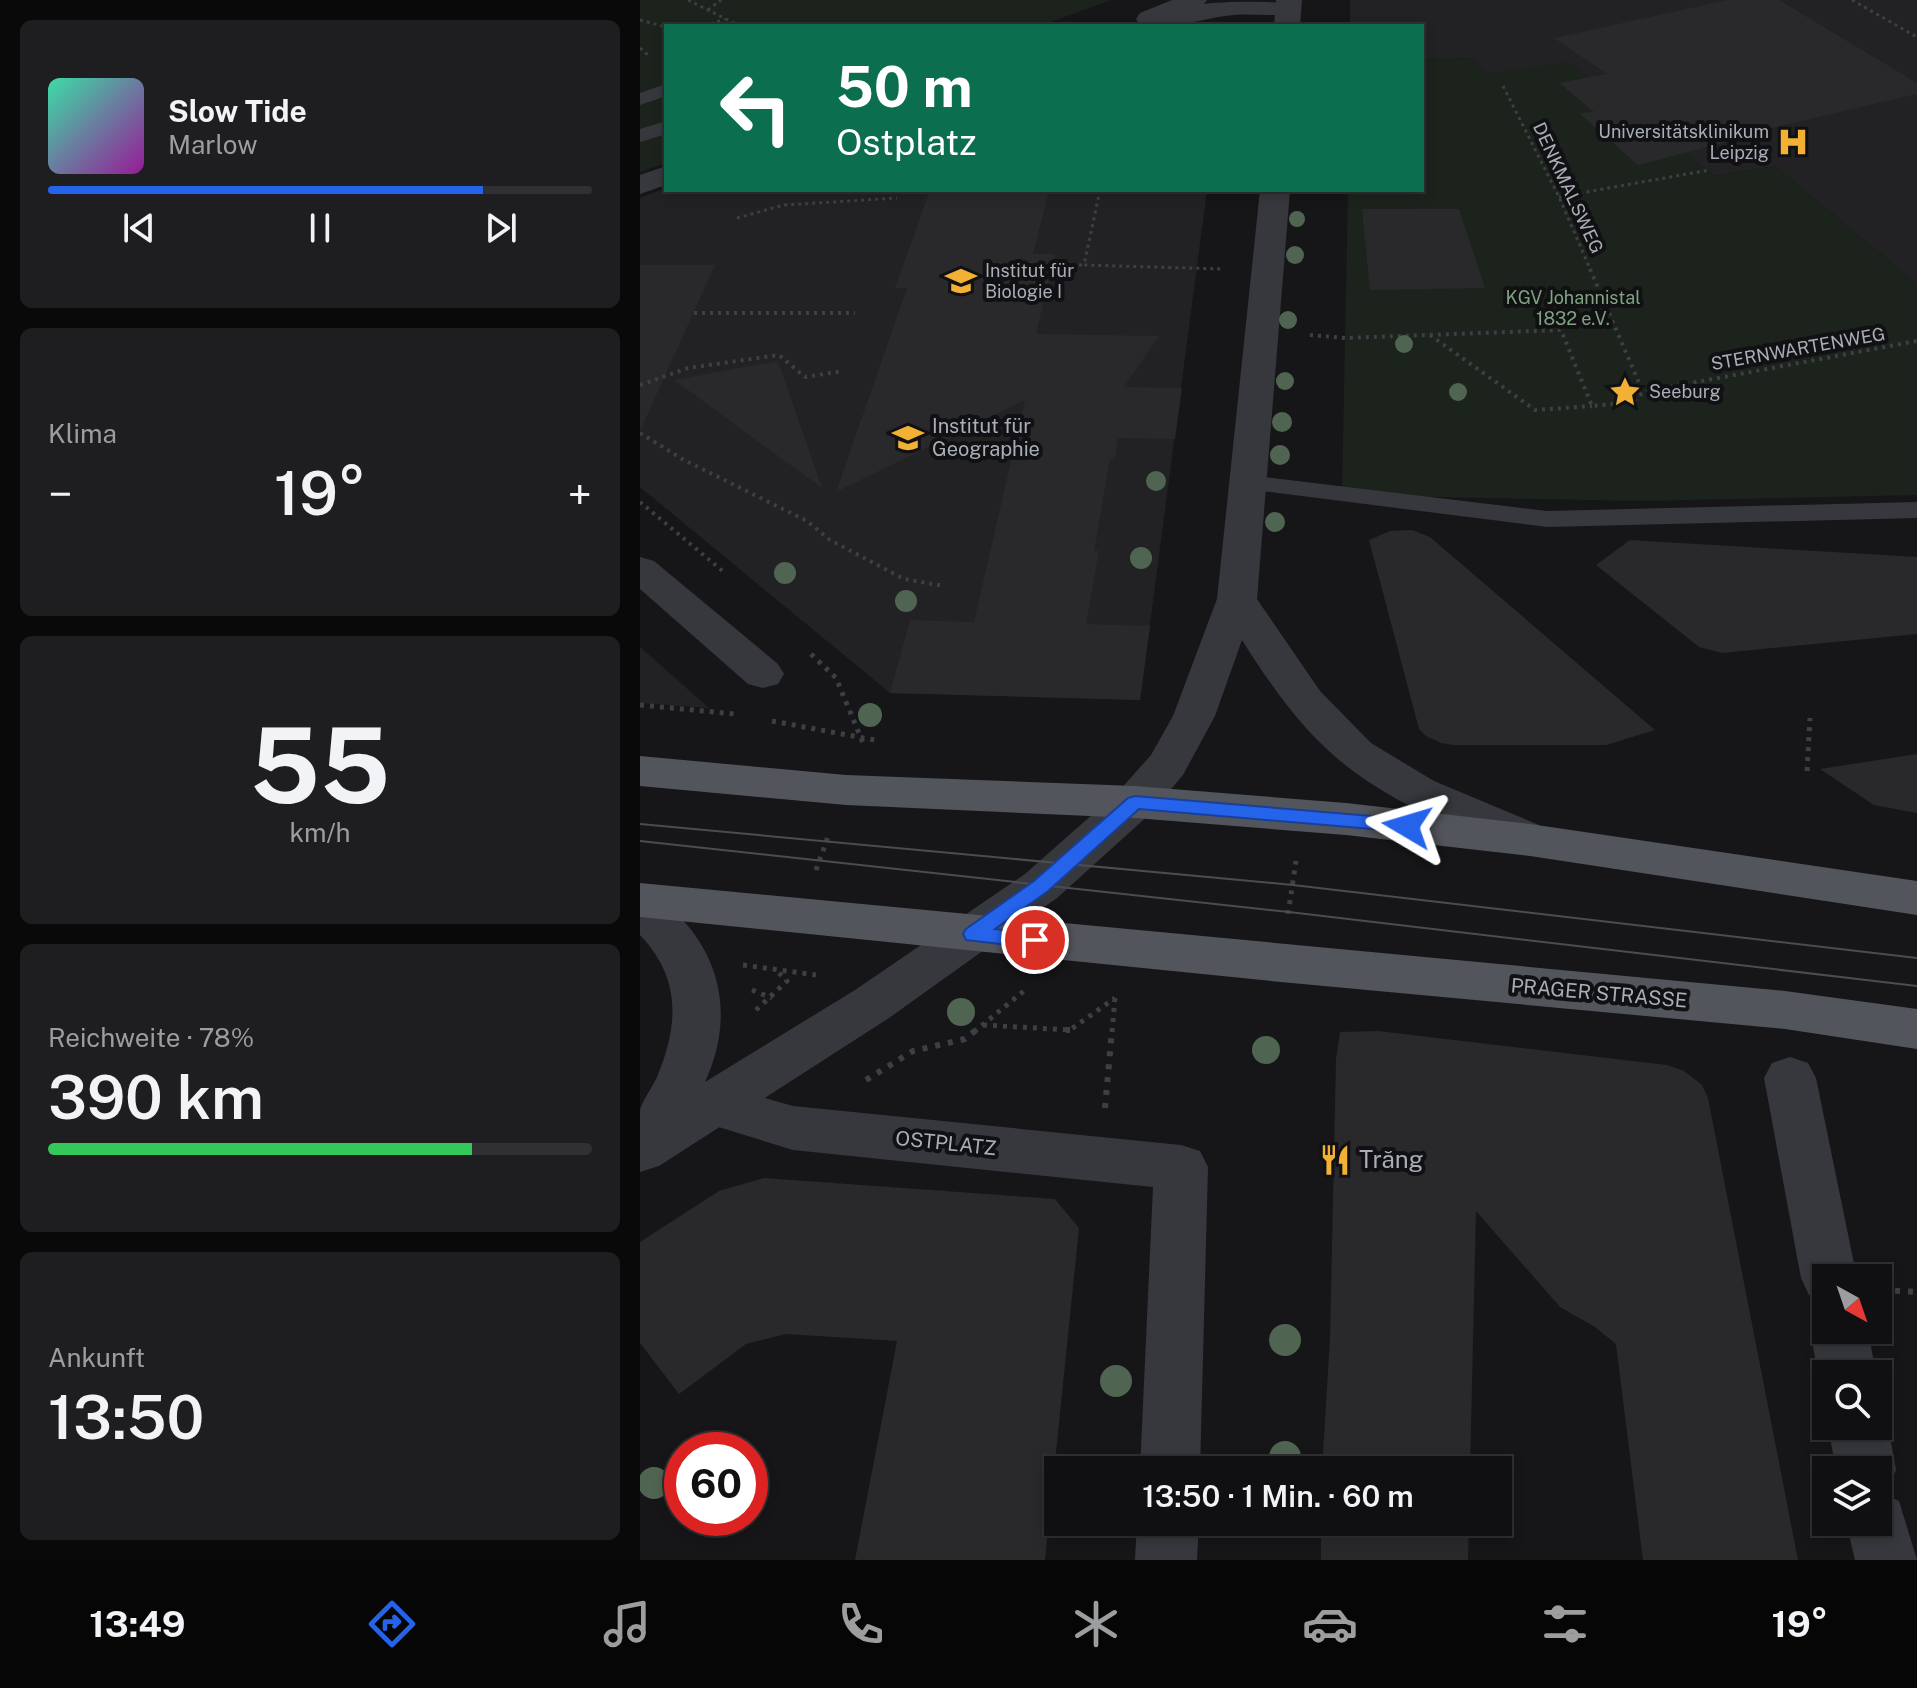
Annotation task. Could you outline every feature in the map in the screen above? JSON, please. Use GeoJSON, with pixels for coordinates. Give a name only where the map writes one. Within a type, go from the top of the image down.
{"type":"FeatureCollection","features":[{"type":"Feature","properties":{"kind":"main road"},"geometry":{"type":"LineString","coordinates":[[640,771],[846,790],[1135,802],[1346,819],[1530,840],[1917,898]]}},
{"type":"Feature","properties":{"kind":"main road"},"geometry":{"type":"LineString","coordinates":[[640,902],[973,934],[1284,943]]}},
{"type":"Feature","properties":{"kind":"main road","name":"PRAGER STRASSE"},"geometry":{"type":"LineString","coordinates":[[1284,943],[1917,1029]]}},
{"type":"Feature","properties":{"kind":"street"},"geometry":{"type":"LineString","coordinates":[[1149,19],[1194,0]]}},
{"type":"Feature","properties":{"kind":"street"},"geometry":{"type":"LineString","coordinates":[[1129,24],[1235,7],[1288,11]]}},
{"type":"Feature","properties":{"kind":"street"},"geometry":{"type":"LineString","coordinates":[[640,185],[664,176]]}},
{"type":"Feature","properties":{"kind":"street"},"geometry":{"type":"LineString","coordinates":[[644,1148],[714,1105],[1041,886],[1135,802],[1168,764],[1183,739],[1237,599],[1275,192]]}},
{"type":"Feature","properties":{"kind":"street"},"geometry":{"type":"LineString","coordinates":[[640,569],[763,674]]}},
{"type":"Feature","properties":{"kind":"street"},"geometry":{"type":"LineString","coordinates":[[1237,599],[1286,675],[1319,718],[1354,752],[1429,798],[1530,840]]}},
{"type":"Feature","properties":{"kind":"street"},"geometry":{"type":"LineString","coordinates":[[640,902],[686,959],[695,985],[699,1011],[685,1069],[644,1148]]}},
{"type":"Feature","properties":{"kind":"street"},"geometry":{"type":"LineString","coordinates":[[1790,1078],[1826,1264]]}},
{"type":"Feature","properties":{"kind":"street","name":"OSTPLATZ"},"geometry":{"type":"LineString","coordinates":[[714,1105],[793,1128],[1181,1167],[1171,1456]]}},
{"type":"Feature","properties":{"kind":"street"},"geometry":{"type":"LineString","coordinates":[[1166,1560],[1167,1536]]}},
{"type":"Feature","properties":{"kind":"street"},"geometry":{"type":"LineString","coordinates":[[1880,1536],[1886,1560]]}},
{"type":"Feature","properties":{"kind":"lane"},"geometry":{"type":"LineString","coordinates":[[640,99],[664,91]]}},
{"type":"Feature","properties":{"kind":"lane"},"geometry":{"type":"LineString","coordinates":[[640,136],[664,128]]}},
{"type":"Feature","properties":{"kind":"lane"},"geometry":{"type":"LineString","coordinates":[[1248,483],[1547,519],[1917,510]]}},
{"type":"Feature","properties":{"kind":"path"},"geometry":{"type":"LineString","coordinates":[[688,0],[736,24]]}},
{"type":"Feature","properties":{"kind":"path"},"geometry":{"type":"LineString","coordinates":[[708,10],[721,0]]}},
{"type":"Feature","properties":{"kind":"path"},"geometry":{"type":"LineString","coordinates":[[1852,0],[1917,37]]}},
{"type":"Feature","properties":{"kind":"path"},"geometry":{"type":"LineString","coordinates":[[710,24],[726,19]]}},
{"type":"Feature","properties":{"kind":"path"},"geometry":{"type":"LineString","coordinates":[[640,20],[664,26]]}},
{"type":"Feature","properties":{"kind":"path","name":"DENKMALSWEG"},"geometry":{"type":"LineString","coordinates":[[1503,86],[1559,197],[1643,392]]}},
{"type":"Feature","properties":{"kind":"path"},"geometry":{"type":"LineString","coordinates":[[1559,197],[1709,170]]}},
{"type":"Feature","properties":{"kind":"path"},"geometry":{"type":"LineString","coordinates":[[1084,265],[1100,192]]}},
{"type":"Feature","properties":{"kind":"path"},"geometry":{"type":"LineString","coordinates":[[737,218],[784,205],[897,198]]}},
{"type":"Feature","properties":{"kind":"path"},"geometry":{"type":"LineString","coordinates":[[1030,264],[1267,270]]}},
{"type":"Feature","properties":{"kind":"path"},"geometry":{"type":"LineString","coordinates":[[694,313],[855,313]]}},
{"type":"Feature","properties":{"kind":"path"},"geometry":{"type":"LineString","coordinates":[[1260,330],[1345,338],[1561,330],[1592,406]]}},
{"type":"Feature","properties":{"kind":"path","name":"STERNWARTENWEG"},"geometry":{"type":"LineString","coordinates":[[1429,334],[1535,410],[1633,402],[1643,392],[1917,341]]}},
{"type":"Feature","properties":{"kind":"path"},"geometry":{"type":"LineString","coordinates":[[640,385],[650,378],[779,355],[805,377],[843,371]]}},
{"type":"Feature","properties":{"kind":"path"},"geometry":{"type":"LineString","coordinates":[[640,433],[684,460],[807,521],[830,540],[904,579],[944,586]]}},
{"type":"Feature","properties":{"kind":"path"},"geometry":{"type":"LineString","coordinates":[[640,705],[745,716]]}},
{"type":"Feature","properties":{"kind":"path"},"geometry":{"type":"LineString","coordinates":[[759,718],[865,739],[778,972]]}},
{"type":"Feature","properties":{"kind":"path"},"geometry":{"type":"LineString","coordinates":[[1807,771],[1810,718]]}},
{"type":"Feature","properties":{"kind":"path"},"geometry":{"type":"LineString","coordinates":[[1284,943],[1297,852]]}},
{"type":"Feature","properties":{"kind":"path"},"geometry":{"type":"LineString","coordinates":[[732,963],[778,972],[822,975]]}},
{"type":"Feature","properties":{"kind":"path"},"geometry":{"type":"LineString","coordinates":[[747,989],[779,1001]]}},
{"type":"Feature","properties":{"kind":"path"},"geometry":{"type":"LineString","coordinates":[[861,1084],[913,1051],[965,1039],[1026,989]]}},
{"type":"Feature","properties":{"kind":"path"},"geometry":{"type":"LineString","coordinates":[[983,1025],[1070,1030],[1115,998],[1104,1115]]}},
{"type":"Feature","properties":{"kind":"path"},"geometry":{"type":"LineString","coordinates":[[1892,1291],[1917,1292]]}},
{"type":"Feature","properties":{"kind":"shaded area","name":"Universitätsklinikum Leipzig"},"geometry":{"type":"Polygon","coordinates":[[[1350,0],[1917,0],[1917,284],[1775,166],[1715,176],[1637,118],[1485,74],[1474,58],[1424,60],[1424,24],[1350,24],[1350,0]]]}},
{"type":"Feature","properties":{"kind":"shaded area","name":"Institut für Geographie"},"geometry":{"type":"Polygon","coordinates":[[[664,189],[664,192],[1207,192],[1140,700],[890,693],[640,487],[640,198],[664,189]]]}},
{"type":"Feature","properties":{"kind":"shaded area"},"geometry":{"type":"Polygon","coordinates":[[[640,647],[709,708],[640,703],[640,647]]]}},
{"type":"Feature","properties":{"kind":"green space"},"geometry":{"type":"Polygon","coordinates":[[[640,0],[1111,0],[1045,24],[664,24],[664,164],[640,172],[640,0]]]}},
{"type":"Feature","properties":{"kind":"green space","name":"KGV Johannistal 1832 e.V."},"geometry":{"type":"Polygon","coordinates":[[[1474,58],[1485,74],[1570,62],[1637,118],[1715,176],[1775,166],[1917,284],[1917,495],[1640,501],[1342,495],[1348,192],[1424,192],[1424,60],[1474,58]]]}},
{"type":"Feature","properties":{"kind":"building"},"geometry":{"type":"Polygon","coordinates":[[[1727,0],[1779,0],[1917,83],[1917,94],[1738,136],[1742,138],[1638,165],[1579,113],[1594,112],[1559,83],[1607,74],[1554,38],[1727,0]]]}},
{"type":"Feature","properties":{"kind":"building"},"geometry":{"type":"Polygon","coordinates":[[[929,192],[1048,192],[1033,254],[1055,254],[1036,334],[1159,336],[1124,387],[1182,388],[1175,439],[1118,438],[1115,459],[1110,459],[1094,551],[1099,551],[1086,624],[1150,626],[1140,700],[890,693],[910,620],[974,622],[1025,400],[836,492],[907,288],[895,288],[929,192]]]}},
{"type":"Feature","properties":{"kind":"building"},"geometry":{"type":"Polygon","coordinates":[[[1362,209],[1459,209],[1485,288],[1370,290],[1362,209]]]}},
{"type":"Feature","properties":{"kind":"building"},"geometry":{"type":"Polygon","coordinates":[[[640,265],[715,265],[640,431],[640,265]]]}},
{"type":"Feature","properties":{"kind":"building"},"geometry":{"type":"Polygon","coordinates":[[[778,361],[822,488],[674,380],[778,361]]]}},
{"type":"Feature","properties":{"kind":"building"},"geometry":{"type":"Polygon","coordinates":[[[1412,530],[1430,537],[1655,730],[1606,745],[1453,745],[1426,736],[1419,729],[1369,540],[1390,531],[1412,530]]]}},
{"type":"Feature","properties":{"kind":"building"},"geometry":{"type":"Polygon","coordinates":[[[1630,540],[1917,557],[1917,634],[1722,653],[1699,647],[1596,565],[1630,540]]]}},
{"type":"Feature","properties":{"kind":"building"},"geometry":{"type":"Polygon","coordinates":[[[1917,754],[1917,813],[1874,805],[1820,769],[1917,754]]]}},
{"type":"Feature","properties":{"kind":"building"},"geometry":{"type":"Polygon","coordinates":[[[1378,1031],[1667,1065],[1684,1071],[1702,1085],[1708,1098],[1798,1560],[1643,1560],[1616,1344],[1595,1327],[1560,1307],[1476,1211],[1470,1456],[1323,1456],[1330,1339],[1336,1059],[1340,1032],[1378,1031]]]}},
{"type":"Feature","properties":{"kind":"building"},"geometry":{"type":"Polygon","coordinates":[[[764,1178],[1055,1199],[1079,1228],[1056,1456],[1044,1456],[1044,1536],[1047,1536],[1045,1560],[855,1560],[897,1341],[786,1334],[746,1344],[679,1394],[640,1343],[640,1242],[719,1191],[764,1178]]]}},
{"type":"Feature","properties":{"kind":"building"},"geometry":{"type":"Polygon","coordinates":[[[1321,1536],[1469,1536],[1468,1560],[1321,1560],[1321,1536]]]}},
{"type":"Feature","properties":{"kind":"tram line"},"geometry":{"type":"LineString","coordinates":[[640,824],[1293,885],[1917,958]]}},
{"type":"Feature","properties":{"kind":"tram line"},"geometry":{"type":"LineString","coordinates":[[640,841],[1289,912],[1917,986]]}},
{"type":"Feature","properties":{"kind":"place","name":"Universitätsklinikum Leipzig"},"geometry":{"type":"Point","coordinates":[1793,142]}},
{"type":"Feature","properties":{"kind":"place","name":"Institut für Biologie I"},"geometry":{"type":"Point","coordinates":[961,281]}},
{"type":"Feature","properties":{"kind":"place","name":"Seeburg"},"geometry":{"type":"Point","coordinates":[1625,392]}},
{"type":"Feature","properties":{"kind":"place","name":"Institut für Geographie"},"geometry":{"type":"Point","coordinates":[908,438]}},
{"type":"Feature","properties":{"kind":"place","name":"Trăng"},"geometry":{"type":"Point","coordinates":[1335,1160]}},
{"type":"Feature","properties":{"kind":"route"},"geometry":{"type":"LineString","coordinates":[[1035,940],[973,934],[1041,886],[1135,802],[1407,826]]}}]}
